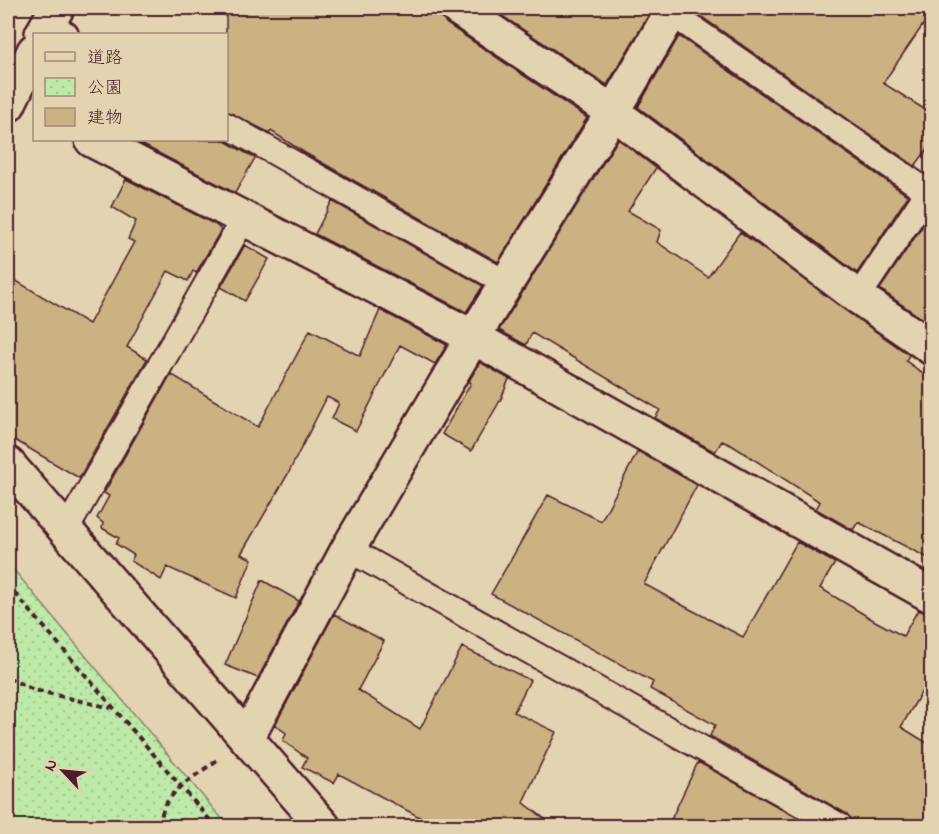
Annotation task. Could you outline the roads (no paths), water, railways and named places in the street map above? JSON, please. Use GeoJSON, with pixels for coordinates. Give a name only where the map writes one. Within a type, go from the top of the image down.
{"type":"FeatureCollection","features":[{"type":"Feature","properties":{"kind":"street"},"geometry":{"type":"LineString","coordinates":[[457,8],[613,112],[858,297],[932,348]]}},
{"type":"Feature","properties":{"kind":"street"},"geometry":{"type":"LineString","coordinates":[[247,738],[348,549],[473,337],[613,112],[673,10]]}},
{"type":"Feature","properties":{"kind":"street"},"geometry":{"type":"LineString","coordinates":[[18,104],[33,68]]}},
{"type":"Feature","properties":{"kind":"street"},"geometry":{"type":"LineString","coordinates":[[94,141],[473,337],[932,596]]}},
{"type":"Feature","properties":{"kind":"street"},"geometry":{"type":"LineString","coordinates":[[8,465],[323,826]]}},
{"type":"Feature","properties":{"kind":"lane"},"geometry":{"type":"LineString","coordinates":[[673,10],[930,191],[858,297]]}},
{"type":"Feature","properties":{"kind":"lane"},"geometry":{"type":"LineString","coordinates":[[228,126],[506,283]]}},
{"type":"Feature","properties":{"kind":"lane"},"geometry":{"type":"LineString","coordinates":[[66,532],[244,218]]}},
{"type":"Feature","properties":{"kind":"lane"},"geometry":{"type":"LineString","coordinates":[[348,549],[840,826]]}}]}
